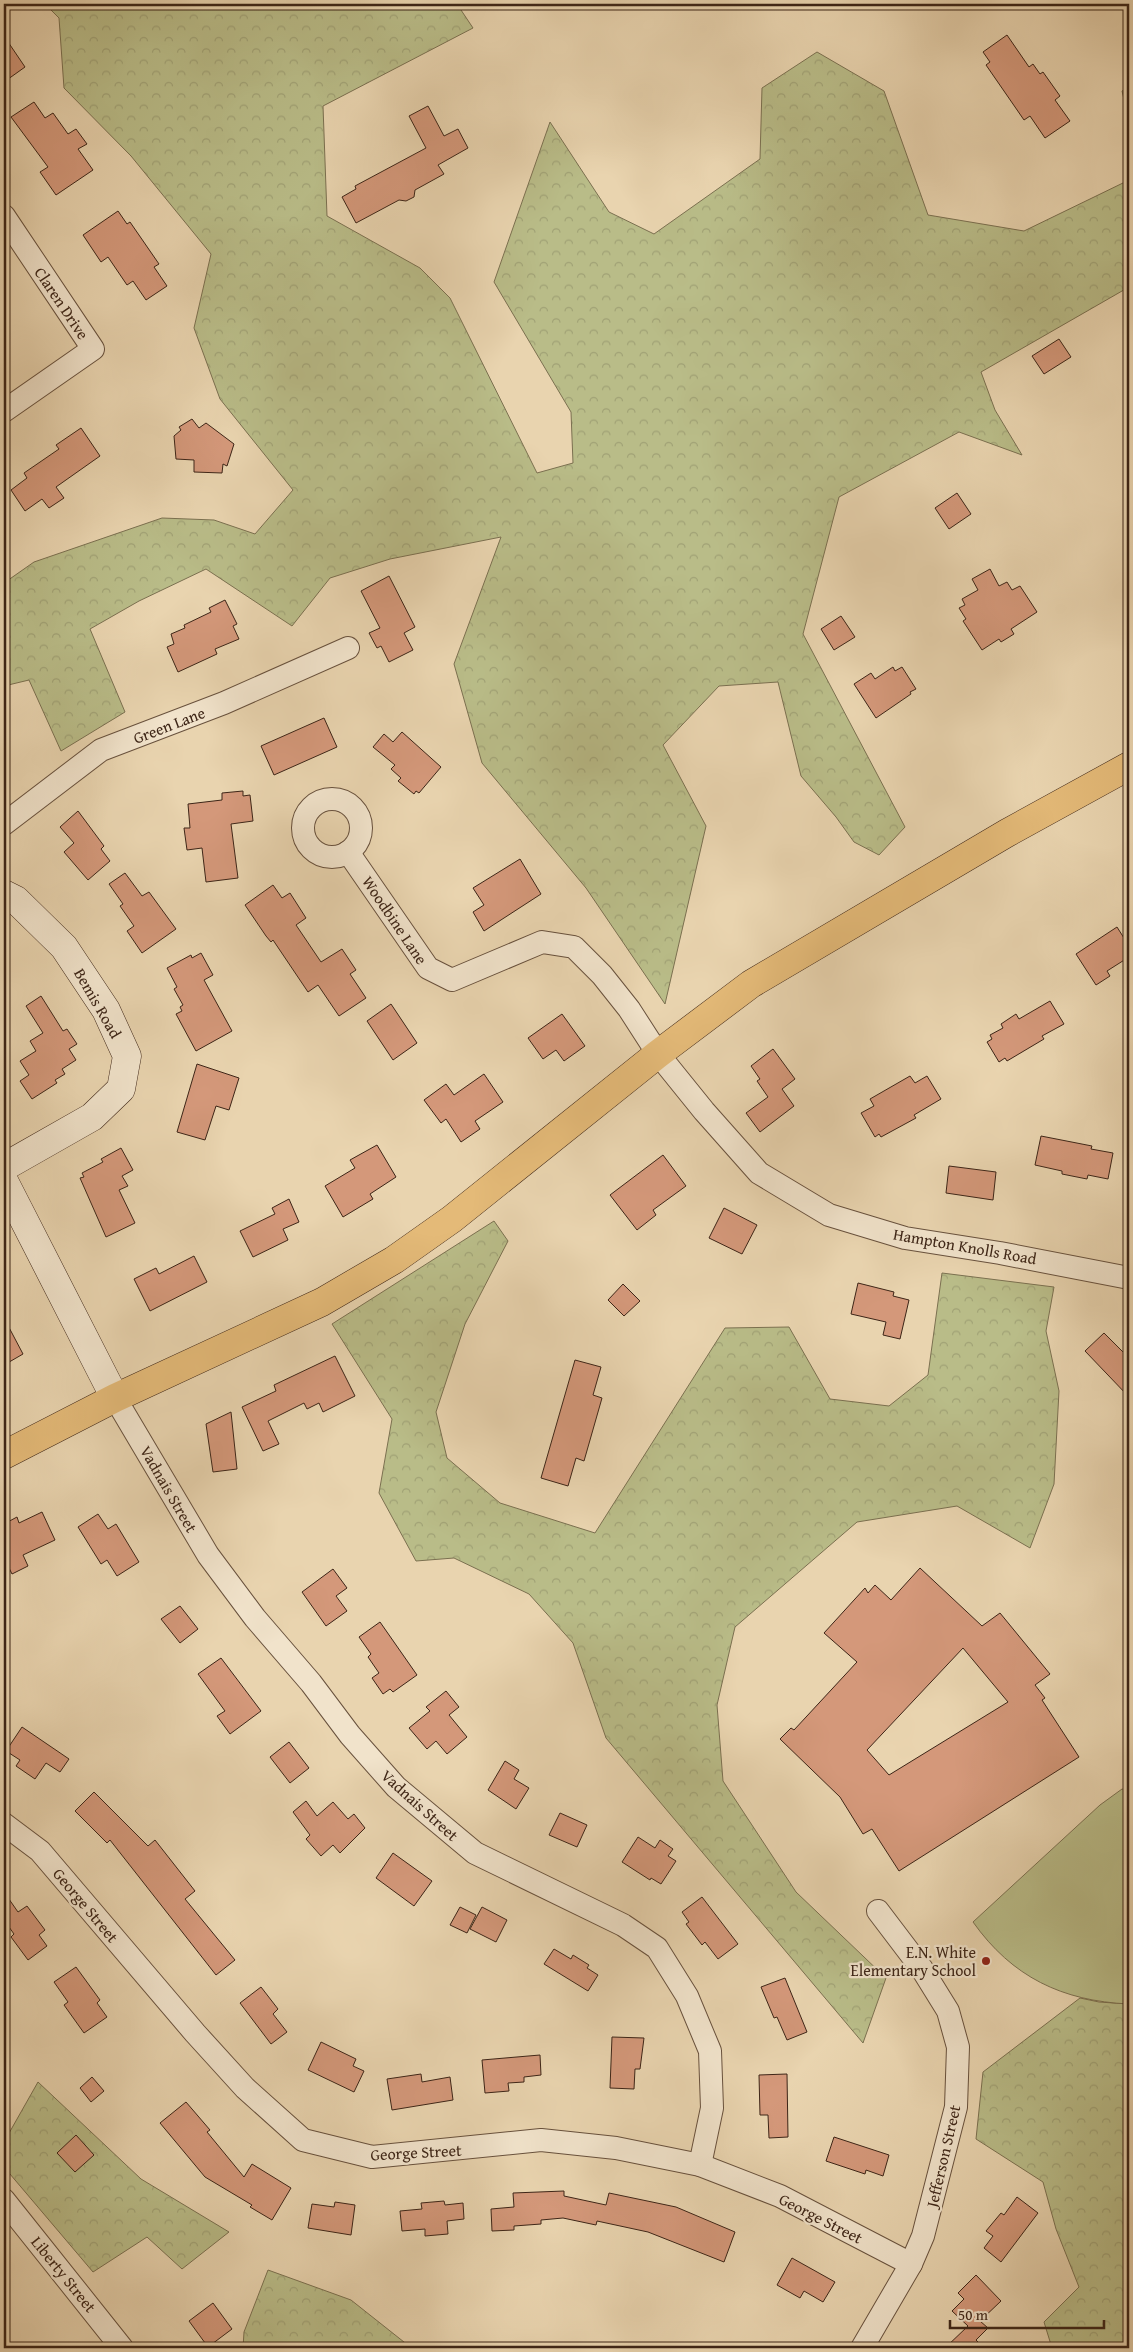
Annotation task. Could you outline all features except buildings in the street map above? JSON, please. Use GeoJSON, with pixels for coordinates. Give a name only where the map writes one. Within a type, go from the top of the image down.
{"type":"FeatureCollection","features":[{"type":"Feature","properties":{"kind":"main road"},"geometry":{"type":"LineString","coordinates":[[4,1455],[115,1398],[322,1302],[394,1260],[452,1219],[658,1054],[751,984],[1007,833],[1129,766]]}},
{"type":"Feature","properties":{"kind":"street","name":"Claren Drive"},"geometry":{"type":"LineString","coordinates":[[4,216],[93,349],[4,411]]}},
{"type":"Feature","properties":{"kind":"street","name":"Green Lane"},"geometry":{"type":"LineString","coordinates":[[4,824],[101,750],[224,704],[348,648]]}},
{"type":"Feature","properties":{"kind":"street","name":"Woodbine Lane"},"geometry":{"type":"LineString","coordinates":[[348,852],[428,968],[452,980],[542,942],[574,946],[612,988],[658,1054]]}},
{"type":"Feature","properties":{"kind":"street","name":"Bemis Road"},"geometry":{"type":"LineString","coordinates":[[4,894],[16,900],[64,947],[106,1010],[127,1056],[121,1089],[92,1117],[4,1167]]}},
{"type":"Feature","properties":{"kind":"street","name":"Hampton Knolls Road"},"geometry":{"type":"LineString","coordinates":[[658,1054],[759,1173],[830,1215],[905,1238],[1000,1253],[1129,1278]]}},
{"type":"Feature","properties":{"kind":"street"},"geometry":{"type":"LineString","coordinates":[[4,1182],[115,1398]]}},
{"type":"Feature","properties":{"kind":"street","name":"Vadnais Street"},"geometry":{"type":"LineString","coordinates":[[115,1398],[208,1555],[255,1618],[311,1683],[350,1735],[396,1787],[474,1853],[623,1926],[657,1948],[687,1996],[710,2051],[712,2108],[700,2165]]}},
{"type":"Feature","properties":{"kind":"street","name":"George Street"},"geometry":{"type":"LineString","coordinates":[[4,1824],[40,1851],[188,2026],[245,2088],[303,2140],[372,2157],[541,2140],[616,2148],[700,2165],[780,2196],[911,2264]]}},
{"type":"Feature","properties":{"kind":"street","name":"Jefferson Street"},"geometry":{"type":"LineString","coordinates":[[862,2348],[911,2264],[923,2236],[956,2107],[958,2047],[948,2011],[922,1969],[878,1911]]}},
{"type":"Feature","properties":{"kind":"street","name":"Liberty Street"},"geometry":{"type":"LineString","coordinates":[[4,2200],[122,2348]]}},
{"type":"Feature","properties":{"kind":"green space"},"geometry":{"type":"Polygon","coordinates":[[[45,4],[457,4],[473,28],[323,106],[327,216],[420,268],[450,298],[537,473],[573,463],[571,412],[494,282],[550,122],[609,212],[654,234],[760,159],[762,88],[817,52],[884,91],[928,215],[1024,231],[1125,182],[1129,161],[1129,287],[981,372],[995,410],[1022,455],[959,432],[839,497],[803,634],[905,827],[879,855],[854,842],[836,817],[801,776],[778,682],[719,686],[663,745],[706,826],[665,1004],[586,888],[482,763],[454,664],[501,537],[390,559],[330,578],[292,626],[206,569],[139,601],[90,629],[125,712],[61,751],[29,680],[4,686],[4,583],[34,562],[162,518],[214,520],[255,534],[293,490],[220,399],[194,328],[211,254],[131,156],[64,88],[59,18],[45,4]]]}},
{"type":"Feature","properties":{"kind":"green space"},"geometry":{"type":"Polygon","coordinates":[[[1129,87],[1129,120],[1122,91],[1129,87]]]}},
{"type":"Feature","properties":{"kind":"green space"},"geometry":{"type":"Polygon","coordinates":[[[494,1221],[508,1241],[465,1324],[436,1412],[447,1458],[500,1503],[595,1533],[725,1328],[789,1327],[830,1399],[889,1406],[928,1375],[942,1273],[1054,1287],[1046,1331],[1059,1391],[1054,1484],[1030,1548],[957,1506],[857,1522],[735,1627],[717,1705],[723,1781],[796,1892],[886,1978],[863,2043],[606,1738],[573,1643],[529,1594],[454,1558],[416,1561],[379,1493],[392,1419],[332,1324],[494,1221]]]}},
{"type":"Feature","properties":{"kind":"green space"},"geometry":{"type":"Polygon","coordinates":[[[1122,1789],[1129,1790],[1129,2004],[1082,1998],[1040,1982],[1004,1958],[973,1922],[1100,1805],[1122,1789]]]}},
{"type":"Feature","properties":{"kind":"green space"},"geometry":{"type":"Polygon","coordinates":[[[1080,1998],[1099,2002],[1129,2004],[1129,2348],[1052,2348],[1044,2322],[1079,2287],[1056,2229],[1043,2182],[976,2139],[983,2072],[1080,1998]]]}},
{"type":"Feature","properties":{"kind":"green space"},"geometry":{"type":"Polygon","coordinates":[[[38,2082],[141,2179],[229,2232],[182,2269],[147,2237],[93,2272],[4,2167],[4,2142],[38,2082]]]}},
{"type":"Feature","properties":{"kind":"green space"},"geometry":{"type":"Polygon","coordinates":[[[268,2270],[351,2300],[409,2346],[409,2348],[243,2348],[244,2332],[268,2270]]]}},
{"type":"Feature","properties":{"kind":"place","name":"E.N. White Elementary School"},"geometry":{"type":"Point","coordinates":[986,1961]}}]}
